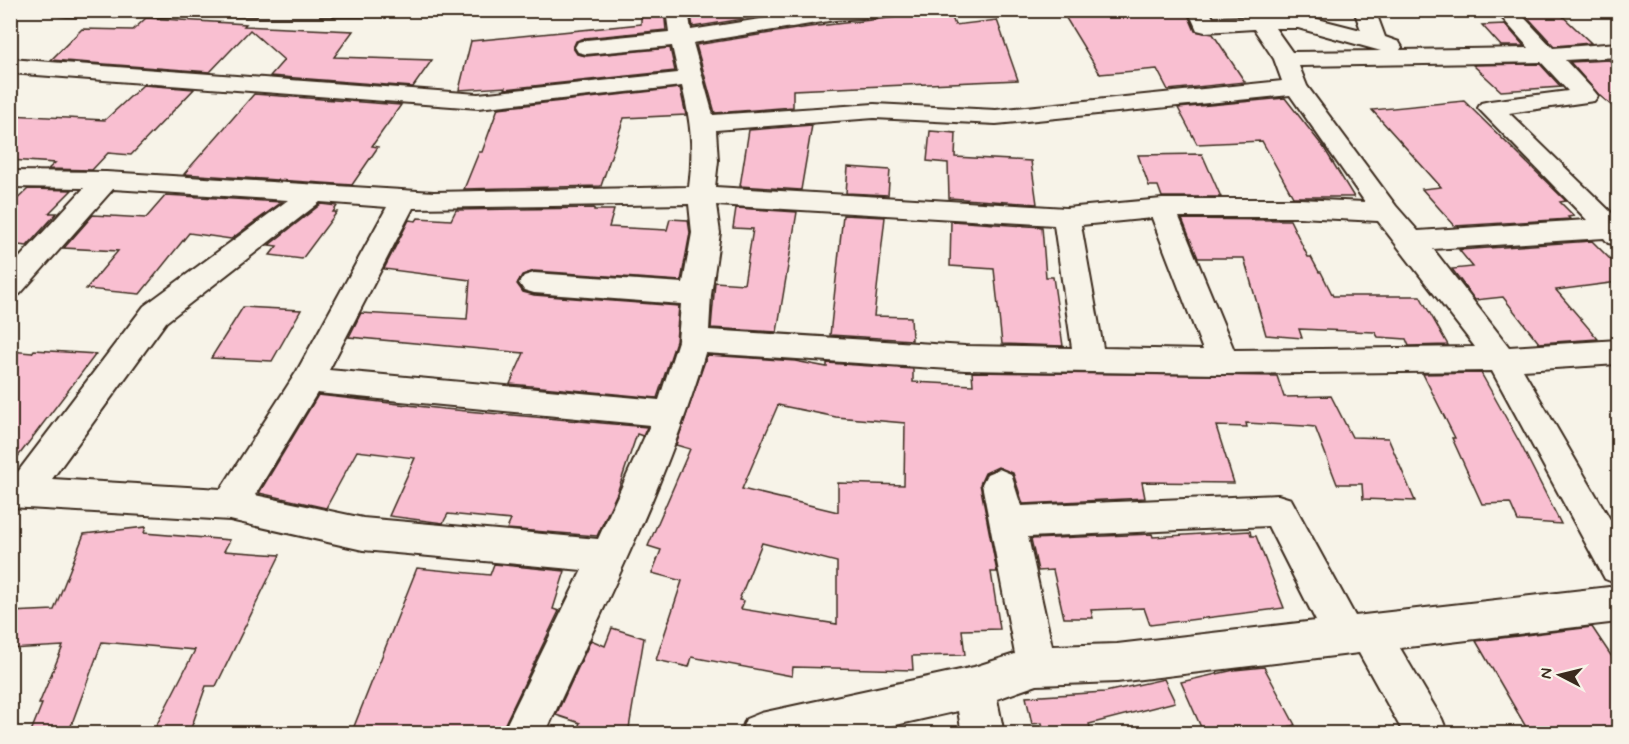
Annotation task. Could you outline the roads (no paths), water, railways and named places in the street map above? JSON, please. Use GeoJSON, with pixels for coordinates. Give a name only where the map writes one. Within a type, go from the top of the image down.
{"type":"FeatureCollection","features":[{"type":"Feature","properties":{"kind":"street"},"geometry":{"type":"LineString","coordinates":[[67,10],[384,10]]}},
{"type":"Feature","properties":{"kind":"street"},"geometry":{"type":"LineString","coordinates":[[524,734],[608,556],[671,414],[693,341],[696,295],[706,233],[701,195],[705,161],[703,123],[681,38],[677,10]]}},
{"type":"Feature","properties":{"kind":"street"},"geometry":{"type":"LineString","coordinates":[[585,47],[681,38],[836,14],[890,10]]}},
{"type":"Feature","properties":{"kind":"street"},"geometry":{"type":"LineString","coordinates":[[1198,10],[1205,24],[1258,16],[1298,21],[1376,40],[1411,56]]}},
{"type":"Feature","properties":{"kind":"street"},"geometry":{"type":"LineString","coordinates":[[1364,10],[1376,40]]}},
{"type":"Feature","properties":{"kind":"street"},"geometry":{"type":"LineString","coordinates":[[1505,10],[1586,96],[1490,108],[1615,232]]}},
{"type":"Feature","properties":{"kind":"street"},"geometry":{"type":"LineString","coordinates":[[1258,16],[1285,59],[1296,87],[1386,212],[1411,241],[1501,359],[1618,567]]}},
{"type":"Feature","properties":{"kind":"street"},"geometry":{"type":"LineString","coordinates":[[1285,59],[1546,55],[1618,50]]}},
{"type":"Feature","properties":{"kind":"street"},"geometry":{"type":"LineString","coordinates":[[10,66],[478,101],[693,78]]}},
{"type":"Feature","properties":{"kind":"street"},"geometry":{"type":"LineString","coordinates":[[703,123],[874,111],[996,117],[1296,87]]}},
{"type":"Feature","properties":{"kind":"street"},"geometry":{"type":"LineString","coordinates":[[10,179],[106,180],[434,201],[701,195],[1066,217],[1162,208],[1299,208],[1386,212]]}},
{"type":"Feature","properties":{"kind":"street"},"geometry":{"type":"LineString","coordinates":[[10,286],[106,180]]}},
{"type":"Feature","properties":{"kind":"street"},"geometry":{"type":"LineString","coordinates":[[17,492],[155,314],[314,194]]}},
{"type":"Feature","properties":{"kind":"street"},"geometry":{"type":"LineString","coordinates":[[230,505],[308,380],[405,199]]}},
{"type":"Feature","properties":{"kind":"street"},"geometry":{"type":"LineString","coordinates":[[1162,208],[1223,362]]}},
{"type":"Feature","properties":{"kind":"street"},"geometry":{"type":"LineString","coordinates":[[1066,217],[1089,360]]}},
{"type":"Feature","properties":{"kind":"street"},"geometry":{"type":"LineString","coordinates":[[1411,241],[1615,232]]}},
{"type":"Feature","properties":{"kind":"street"},"geometry":{"type":"LineString","coordinates":[[534,283],[696,295]]}},
{"type":"Feature","properties":{"kind":"street"},"geometry":{"type":"LineString","coordinates":[[693,341],[964,358],[1223,362],[1501,359],[1618,352]]}},
{"type":"Feature","properties":{"kind":"street"},"geometry":{"type":"LineString","coordinates":[[308,380],[671,414]]}},
{"type":"Feature","properties":{"kind":"street"},"geometry":{"type":"LineString","coordinates":[[999,484],[1037,666]]}},
{"type":"Feature","properties":{"kind":"street"},"geometry":{"type":"LineString","coordinates":[[17,492],[230,505],[363,534],[608,556]]}},
{"type":"Feature","properties":{"kind":"street"},"geometry":{"type":"LineString","coordinates":[[1007,522],[1278,510],[1357,635],[1427,734]]}},
{"type":"Feature","properties":{"kind":"street"},"geometry":{"type":"LineString","coordinates":[[761,734],[974,687],[1037,666],[1117,663],[1618,604]]}},
{"type":"Feature","properties":{"kind":"street"},"geometry":{"type":"LineString","coordinates":[[974,687],[983,734]]}}]}
